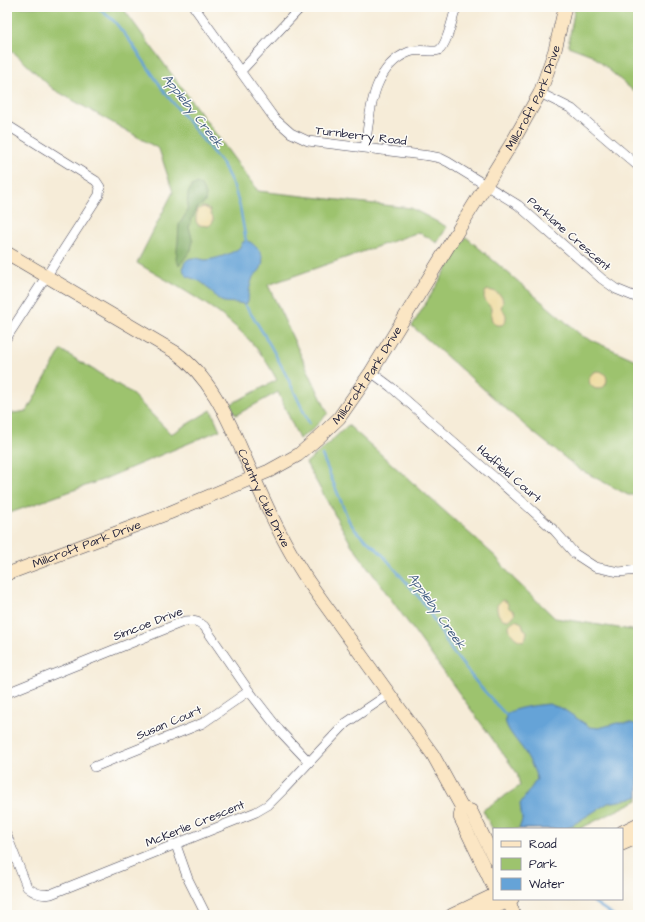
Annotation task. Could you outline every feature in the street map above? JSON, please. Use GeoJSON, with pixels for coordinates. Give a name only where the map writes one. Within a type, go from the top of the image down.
{"type":"FeatureCollection","features":[{"type":"Feature","properties":{"kind":"street","name":"Turnberry Road"},"geometry":{"type":"LineString","coordinates":[[194,7],[274,118],[290,133],[308,141],[440,158],[485,186]]}},
{"type":"Feature","properties":{"kind":"street"},"geometry":{"type":"LineString","coordinates":[[241,72],[301,7]]}},
{"type":"Feature","properties":{"kind":"street"},"geometry":{"type":"LineString","coordinates":[[365,148],[373,97],[376,87],[387,68],[401,56],[409,52],[416,50],[439,50],[445,41],[456,7]]}},
{"type":"Feature","properties":{"kind":"street","name":"Millcroft Park Drive"},"geometry":{"type":"LineString","coordinates":[[7,574],[169,513],[254,478],[291,459],[318,439],[345,411],[371,372],[514,141],[540,93],[555,50],[565,7]]}},
{"type":"Feature","properties":{"kind":"street"},"geometry":{"type":"LineString","coordinates":[[540,93],[576,113],[638,166]]}},
{"type":"Feature","properties":{"kind":"street"},"geometry":{"type":"LineString","coordinates":[[7,125],[96,181],[100,187],[99,195],[7,337]]}},
{"type":"Feature","properties":{"kind":"street","name":"Parklane Crescent"},"geometry":{"type":"LineString","coordinates":[[485,186],[518,205],[602,280],[616,289],[638,298]]}},
{"type":"Feature","properties":{"kind":"street","name":"Country Club Drive"},"geometry":{"type":"LineString","coordinates":[[7,253],[175,352],[193,366],[208,384],[220,404],[254,478],[300,569],[434,755],[462,808],[460,816],[493,857]]}},
{"type":"Feature","properties":{"kind":"street","name":"Hadfield Court"},"geometry":{"type":"LineString","coordinates":[[371,372],[391,387],[525,504],[555,531],[575,554],[595,566],[619,572],[638,570]]}},
{"type":"Feature","properties":{"kind":"street","name":"Simcoe Drive"},"geometry":{"type":"LineString","coordinates":[[7,693],[185,621],[192,620],[199,622],[208,631],[249,691],[280,731],[309,762]]}},
{"type":"Feature","properties":{"kind":"street","name":"Susan Court"},"geometry":{"type":"LineString","coordinates":[[94,766],[203,723],[249,691]]}},
{"type":"Feature","properties":{"kind":"street","name":"McKerlie Crescent"},"geometry":{"type":"LineString","coordinates":[[7,836],[25,884],[31,890],[44,895],[51,894],[256,812],[284,789],[346,723],[389,694]]}},
{"type":"Feature","properties":{"kind":"street"},"geometry":{"type":"LineString","coordinates":[[623,832],[638,824]]}},
{"type":"Feature","properties":{"kind":"street","name":"Country Club Drive"},"geometry":{"type":"LineString","coordinates":[[477,837],[493,885]]}},
{"type":"Feature","properties":{"kind":"street"},"geometry":{"type":"LineString","coordinates":[[623,844],[638,837]]}},
{"type":"Feature","properties":{"kind":"street"},"geometry":{"type":"LineString","coordinates":[[176,845],[188,879],[206,915]]}},
{"type":"Feature","properties":{"kind":"street"},"geometry":{"type":"LineString","coordinates":[[452,915],[493,895]]}},
{"type":"Feature","properties":{"kind":"street"},"geometry":{"type":"LineString","coordinates":[[480,915],[508,900],[514,915]]}},
{"type":"Feature","properties":{"kind":"green space"},"geometry":{"type":"Polygon","coordinates":[[[7,7],[122,7],[258,191],[411,208],[447,227],[437,243],[419,232],[268,285],[328,413],[312,430],[299,439],[278,392],[236,415],[231,404],[277,380],[265,360],[248,339],[204,302],[137,263],[173,192],[159,149],[53,89],[7,46],[7,7]]]}},
{"type":"Feature","properties":{"kind":"green space"},"geometry":{"type":"Polygon","coordinates":[[[575,7],[638,7],[638,95],[592,55],[568,46],[575,7]]]}},
{"type":"Feature","properties":{"kind":"green space"},"geometry":{"type":"Polygon","coordinates":[[[197,183],[201,186],[206,195],[205,202],[196,209],[189,227],[193,241],[191,250],[179,265],[176,259],[179,225],[187,212],[188,193],[192,186],[197,183]]]}},
{"type":"Feature","properties":{"kind":"green space"},"geometry":{"type":"Polygon","coordinates":[[[466,237],[582,336],[638,361],[638,495],[628,495],[579,469],[529,429],[412,326],[466,237]]]}},
{"type":"Feature","properties":{"kind":"green space"},"geometry":{"type":"Polygon","coordinates":[[[61,350],[130,392],[171,434],[211,410],[220,430],[102,480],[7,514],[7,414],[27,411],[61,350]]]}},
{"type":"Feature","properties":{"kind":"green space"},"geometry":{"type":"Polygon","coordinates":[[[348,425],[496,557],[513,578],[555,618],[638,631],[638,800],[581,828],[493,828],[493,830],[483,810],[520,786],[517,773],[351,544],[306,463],[348,425]]]}},
{"type":"Feature","properties":{"kind":"sand"},"geometry":{"type":"Polygon","coordinates":[[[204,207],[210,210],[213,217],[213,222],[209,226],[198,225],[196,221],[196,214],[198,210],[204,207]]]}},
{"type":"Feature","properties":{"kind":"sand"},"geometry":{"type":"Polygon","coordinates":[[[489,290],[496,292],[502,297],[503,302],[501,308],[505,314],[506,320],[502,325],[496,325],[492,320],[491,308],[484,298],[486,291],[489,290]]]}},
{"type":"Feature","properties":{"kind":"sand"},"geometry":{"type":"Polygon","coordinates":[[[598,371],[604,374],[607,380],[604,386],[598,389],[592,386],[589,380],[592,374],[598,371]]]}},
{"type":"Feature","properties":{"kind":"sand"},"geometry":{"type":"Polygon","coordinates":[[[502,600],[507,602],[509,608],[515,612],[513,617],[508,620],[503,619],[498,613],[497,605],[502,600]]]}},
{"type":"Feature","properties":{"kind":"sand"},"geometry":{"type":"Polygon","coordinates":[[[515,620],[522,623],[523,628],[527,631],[526,637],[523,641],[515,638],[510,631],[509,625],[515,620]]]}},
{"type":"Feature","properties":{"kind":"water"},"geometry":{"type":"Polygon","coordinates":[[[246,241],[258,249],[262,255],[263,261],[262,267],[253,277],[249,290],[248,302],[245,305],[221,301],[204,284],[185,274],[183,268],[187,260],[196,258],[209,260],[229,254],[246,241]]]}},
{"type":"Feature","properties":{"kind":"water"},"geometry":{"type":"Polygon","coordinates":[[[549,704],[563,709],[590,727],[599,728],[617,723],[631,723],[638,725],[638,796],[631,799],[608,803],[568,828],[519,828],[522,820],[520,804],[537,779],[528,757],[510,732],[505,720],[506,716],[510,712],[529,706],[549,704]]]}},
{"type":"Feature","properties":{"kind":"waterway","name":"Appleby Creek"},"geometry":{"type":"LineString","coordinates":[[97,7],[114,21],[130,41],[166,94],[223,165],[234,187],[240,207],[246,241]]}},
{"type":"Feature","properties":{"kind":"waterway","name":"Appleby Creek"},"geometry":{"type":"LineString","coordinates":[[245,305],[272,348],[309,423]]}},
{"type":"Feature","properties":{"kind":"waterway","name":"Appleby Creek"},"geometry":{"type":"LineString","coordinates":[[322,455],[349,521],[356,531],[381,553],[413,590],[425,605],[452,651],[477,683],[506,715]]}},
{"type":"Feature","properties":{"kind":"waterway","name":"Appleby Creek"},"geometry":{"type":"LineString","coordinates":[[590,900],[613,915]]}}]}
